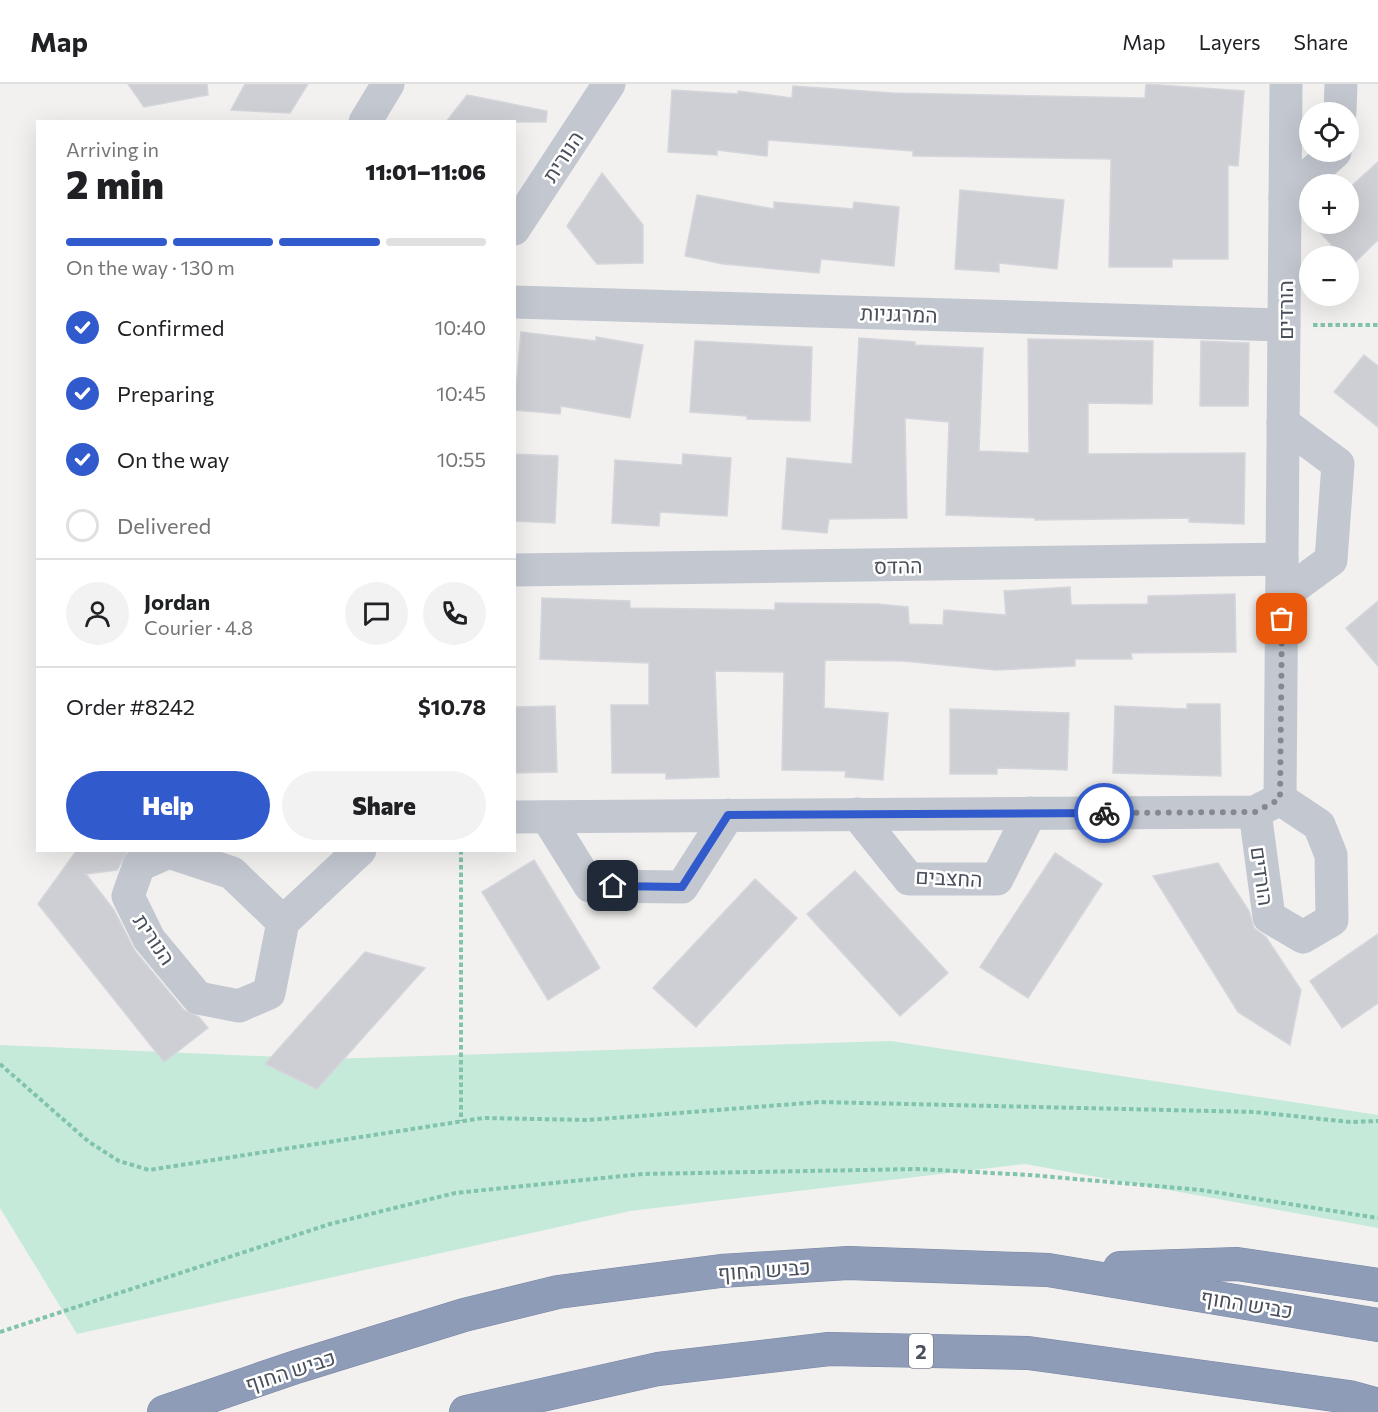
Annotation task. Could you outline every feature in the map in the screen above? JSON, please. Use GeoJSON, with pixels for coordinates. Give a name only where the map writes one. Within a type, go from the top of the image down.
{"type":"FeatureCollection","features":[{"type":"Feature","properties":{"kind":"highway","name":"כביש החוף"},"geometry":{"type":"LineString","coordinates":[[164,1412],[296,1367],[464,1315],[558,1292],[721,1271],[848,1263],[1048,1270],[1378,1325]]}},
{"type":"Feature","properties":{"kind":"highway"},"geometry":{"type":"LineString","coordinates":[[1048,1270],[1236,1264],[1378,1285]]}},
{"type":"Feature","properties":{"kind":"highway","name":"2"},"geometry":{"type":"LineString","coordinates":[[466,1412],[658,1369],[829,1349],[1028,1353],[1348,1397],[1378,1405]]}},
{"type":"Feature","properties":{"kind":"street"},"geometry":{"type":"LineString","coordinates":[[366,120],[388,84]]}},
{"type":"Feature","properties":{"kind":"street","name":"הנורית"},"geometry":{"type":"LineString","coordinates":[[516,226],[609,84]]}},
{"type":"Feature","properties":{"kind":"street","name":"הורדים"},"geometry":{"type":"LineString","coordinates":[[1030,813],[1268,805],[1282,596],[1286,84]]}},
{"type":"Feature","properties":{"kind":"street"},"geometry":{"type":"LineString","coordinates":[[1340,102],[1341,84]]}},
{"type":"Feature","properties":{"kind":"street"},"geometry":{"type":"LineString","coordinates":[[1285,197],[1324,162]]}},
{"type":"Feature","properties":{"kind":"street","name":"המרגניות"},"geometry":{"type":"LineString","coordinates":[[516,302],[1284,325]]}},
{"type":"Feature","properties":{"kind":"street"},"geometry":{"type":"LineString","coordinates":[[1282,596],[1331,560],[1338,464],[1283,423]]}},
{"type":"Feature","properties":{"kind":"street","name":"ההדס"},"geometry":{"type":"LineString","coordinates":[[516,570],[1282,560]]}},
{"type":"Feature","properties":{"kind":"street"},"geometry":{"type":"LineString","coordinates":[[516,817],[1030,813]]}},
{"type":"Feature","properties":{"kind":"street","name":"החצבים"},"geometry":{"type":"LineString","coordinates":[[857,814],[909,879],[997,879],[1030,813]]}},
{"type":"Feature","properties":{"kind":"street"},"geometry":{"type":"LineString","coordinates":[[547,817],[590,886],[682,887],[728,815]]}},
{"type":"Feature","properties":{"kind":"street","name":"הנורית"},"geometry":{"type":"LineString","coordinates":[[169,852],[232,873],[283,922],[269,993],[239,1006],[198,998],[149,939],[128,896],[139,865],[169,852]]}},
{"type":"Feature","properties":{"kind":"street"},"geometry":{"type":"LineString","coordinates":[[283,922],[358,852]]}},
{"type":"Feature","properties":{"kind":"path"},"geometry":{"type":"LineString","coordinates":[[1284,325],[1378,325]]}},
{"type":"Feature","properties":{"kind":"path"},"geometry":{"type":"LineString","coordinates":[[461,852],[462,1121]]}},
{"type":"Feature","properties":{"kind":"path"},"geometry":{"type":"LineString","coordinates":[[0,1064],[89,1142],[119,1161],[149,1170],[483,1118],[588,1120],[820,1102],[1255,1112],[1350,1122],[1378,1121]]}},
{"type":"Feature","properties":{"kind":"path"},"geometry":{"type":"LineString","coordinates":[[0,1332],[330,1224],[455,1193],[643,1174],[917,1169],[1030,1175],[1201,1190],[1378,1218]]}},
{"type":"Feature","properties":{"kind":"green space"},"geometry":{"type":"Polygon","coordinates":[[[891,1041],[1378,1115],[1378,1228],[1025,1164],[630,1211],[77,1334],[0,1208],[0,1045],[327,1059],[891,1041]]]}},
{"type":"Feature","properties":{"kind":"building"},"geometry":{"type":"Polygon","coordinates":[[[128,84],[207,84],[208,95],[144,107],[128,84]]]}},
{"type":"Feature","properties":{"kind":"building"},"geometry":{"type":"Polygon","coordinates":[[[245,84],[308,84],[290,113],[231,110],[245,84]]]}},
{"type":"Feature","properties":{"kind":"building"},"geometry":{"type":"Polygon","coordinates":[[[1146,84],[1244,91],[1238,166],[1228,165],[1228,259],[1172,259],[1172,267],[1109,267],[1111,159],[913,156],[913,151],[768,140],[767,156],[717,150],[717,155],[668,152],[672,90],[738,94],[738,91],[792,98],[793,86],[893,93],[1145,98],[1146,84]]]}},
{"type":"Feature","properties":{"kind":"building"},"geometry":{"type":"Polygon","coordinates":[[[467,95],[547,111],[546,122],[448,120],[467,95]]]}},
{"type":"Feature","properties":{"kind":"building"},"geometry":{"type":"Polygon","coordinates":[[[1378,162],[1378,240],[1359,258],[1359,246],[1333,246],[1321,234],[1359,234],[1359,179],[1378,162]]]}},
{"type":"Feature","properties":{"kind":"building"},"geometry":{"type":"Polygon","coordinates":[[[602,173],[643,225],[643,263],[597,264],[567,226],[602,173]]]}},
{"type":"Feature","properties":{"kind":"building"},"geometry":{"type":"Polygon","coordinates":[[[960,190],[1064,200],[1057,269],[999,263],[999,272],[955,269],[960,190]]]}},
{"type":"Feature","properties":{"kind":"building"},"geometry":{"type":"Polygon","coordinates":[[[697,195],[774,209],[774,202],[853,209],[854,202],[899,207],[894,266],[821,259],[819,273],[723,264],[685,256],[697,195]]]}},
{"type":"Feature","properties":{"kind":"building"},"geometry":{"type":"Polygon","coordinates":[[[521,332],[596,341],[596,337],[643,345],[630,418],[561,406],[560,414],[516,410],[521,332]]]}},
{"type":"Feature","properties":{"kind":"building"},"geometry":{"type":"Polygon","coordinates":[[[859,338],[915,342],[915,345],[983,348],[979,451],[1029,453],[1028,339],[1153,341],[1152,404],[1088,403],[1088,454],[1245,453],[1244,524],[1189,522],[1189,518],[1035,520],[1035,518],[946,515],[949,422],[905,418],[907,518],[829,519],[827,533],[782,529],[787,458],[852,464],[859,338]]]}},
{"type":"Feature","properties":{"kind":"building"},"geometry":{"type":"Polygon","coordinates":[[[695,341],[812,347],[810,421],[747,419],[747,416],[690,412],[695,341]]]}},
{"type":"Feature","properties":{"kind":"building"},"geometry":{"type":"Polygon","coordinates":[[[1201,341],[1249,343],[1248,406],[1200,406],[1201,341]]]}},
{"type":"Feature","properties":{"kind":"building"},"geometry":{"type":"Polygon","coordinates":[[[1364,355],[1378,366],[1378,427],[1334,392],[1364,355]]]}},
{"type":"Feature","properties":{"kind":"building"},"geometry":{"type":"Polygon","coordinates":[[[516,454],[558,456],[555,523],[516,521],[516,454]]]}},
{"type":"Feature","properties":{"kind":"building"},"geometry":{"type":"Polygon","coordinates":[[[683,454],[731,458],[727,516],[660,512],[659,526],[612,523],[615,460],[682,465],[683,454]]]}},
{"type":"Feature","properties":{"kind":"building"},"geometry":{"type":"Polygon","coordinates":[[[1070,587],[1071,605],[1148,604],[1148,596],[1235,594],[1236,652],[1131,653],[1132,659],[1075,659],[1075,666],[996,670],[903,661],[825,660],[824,708],[888,713],[883,780],[845,777],[846,771],[782,770],[784,672],[715,671],[719,777],[666,779],[666,773],[612,773],[611,705],[649,705],[649,663],[540,659],[542,598],[630,601],[630,608],[775,610],[775,603],[878,604],[908,607],[909,624],[943,625],[944,610],[1006,615],[1004,591],[1070,587]]]}},
{"type":"Feature","properties":{"kind":"building"},"geometry":{"type":"Polygon","coordinates":[[[1378,601],[1378,666],[1346,628],[1378,601]]]}},
{"type":"Feature","properties":{"kind":"building"},"geometry":{"type":"Polygon","coordinates":[[[1187,704],[1220,704],[1221,776],[1113,773],[1115,706],[1187,709],[1187,704]]]}},
{"type":"Feature","properties":{"kind":"building"},"geometry":{"type":"Polygon","coordinates":[[[555,706],[557,772],[516,773],[516,707],[555,706]]]}},
{"type":"Feature","properties":{"kind":"building"},"geometry":{"type":"Polygon","coordinates":[[[950,709],[1069,713],[1067,770],[997,768],[997,774],[950,774],[950,709]]]}},
{"type":"Feature","properties":{"kind":"building"},"geometry":{"type":"Polygon","coordinates":[[[76,852],[127,852],[117,870],[86,874],[114,910],[135,951],[184,1010],[199,1017],[208,1028],[164,1062],[38,904],[76,852]]]}},
{"type":"Feature","properties":{"kind":"building"},"geometry":{"type":"Polygon","coordinates":[[[1055,853],[1102,884],[1028,998],[980,967],[1055,853]]]}},
{"type":"Feature","properties":{"kind":"building"},"geometry":{"type":"Polygon","coordinates":[[[534,860],[600,968],[548,1000],[482,892],[534,860]]]}},
{"type":"Feature","properties":{"kind":"building"},"geometry":{"type":"Polygon","coordinates":[[[1218,863],[1249,911],[1254,928],[1266,937],[1301,990],[1290,1045],[1238,1012],[1153,876],[1218,863]]]}},
{"type":"Feature","properties":{"kind":"building"},"geometry":{"type":"Polygon","coordinates":[[[855,871],[948,973],[900,1016],[807,914],[855,871]]]}},
{"type":"Feature","properties":{"kind":"building"},"geometry":{"type":"Polygon","coordinates":[[[755,879],[797,918],[696,1027],[653,988],[755,879]]]}},
{"type":"Feature","properties":{"kind":"building"},"geometry":{"type":"Polygon","coordinates":[[[1378,934],[1378,1003],[1342,1028],[1310,981],[1378,934]]]}},
{"type":"Feature","properties":{"kind":"building"},"geometry":{"type":"Polygon","coordinates":[[[365,952],[425,968],[317,1089],[265,1064],[365,952]]]}},
{"type":"Feature","properties":{"kind":"way so far"},"geometry":{"type":"LineString","coordinates":[[1104,813],[1255,812],[1280,799],[1282,619]]}},
{"type":"Feature","properties":{"kind":"route"},"geometry":{"type":"LineString","coordinates":[[613,886],[682,887],[728,815],[1104,813]]}}]}
